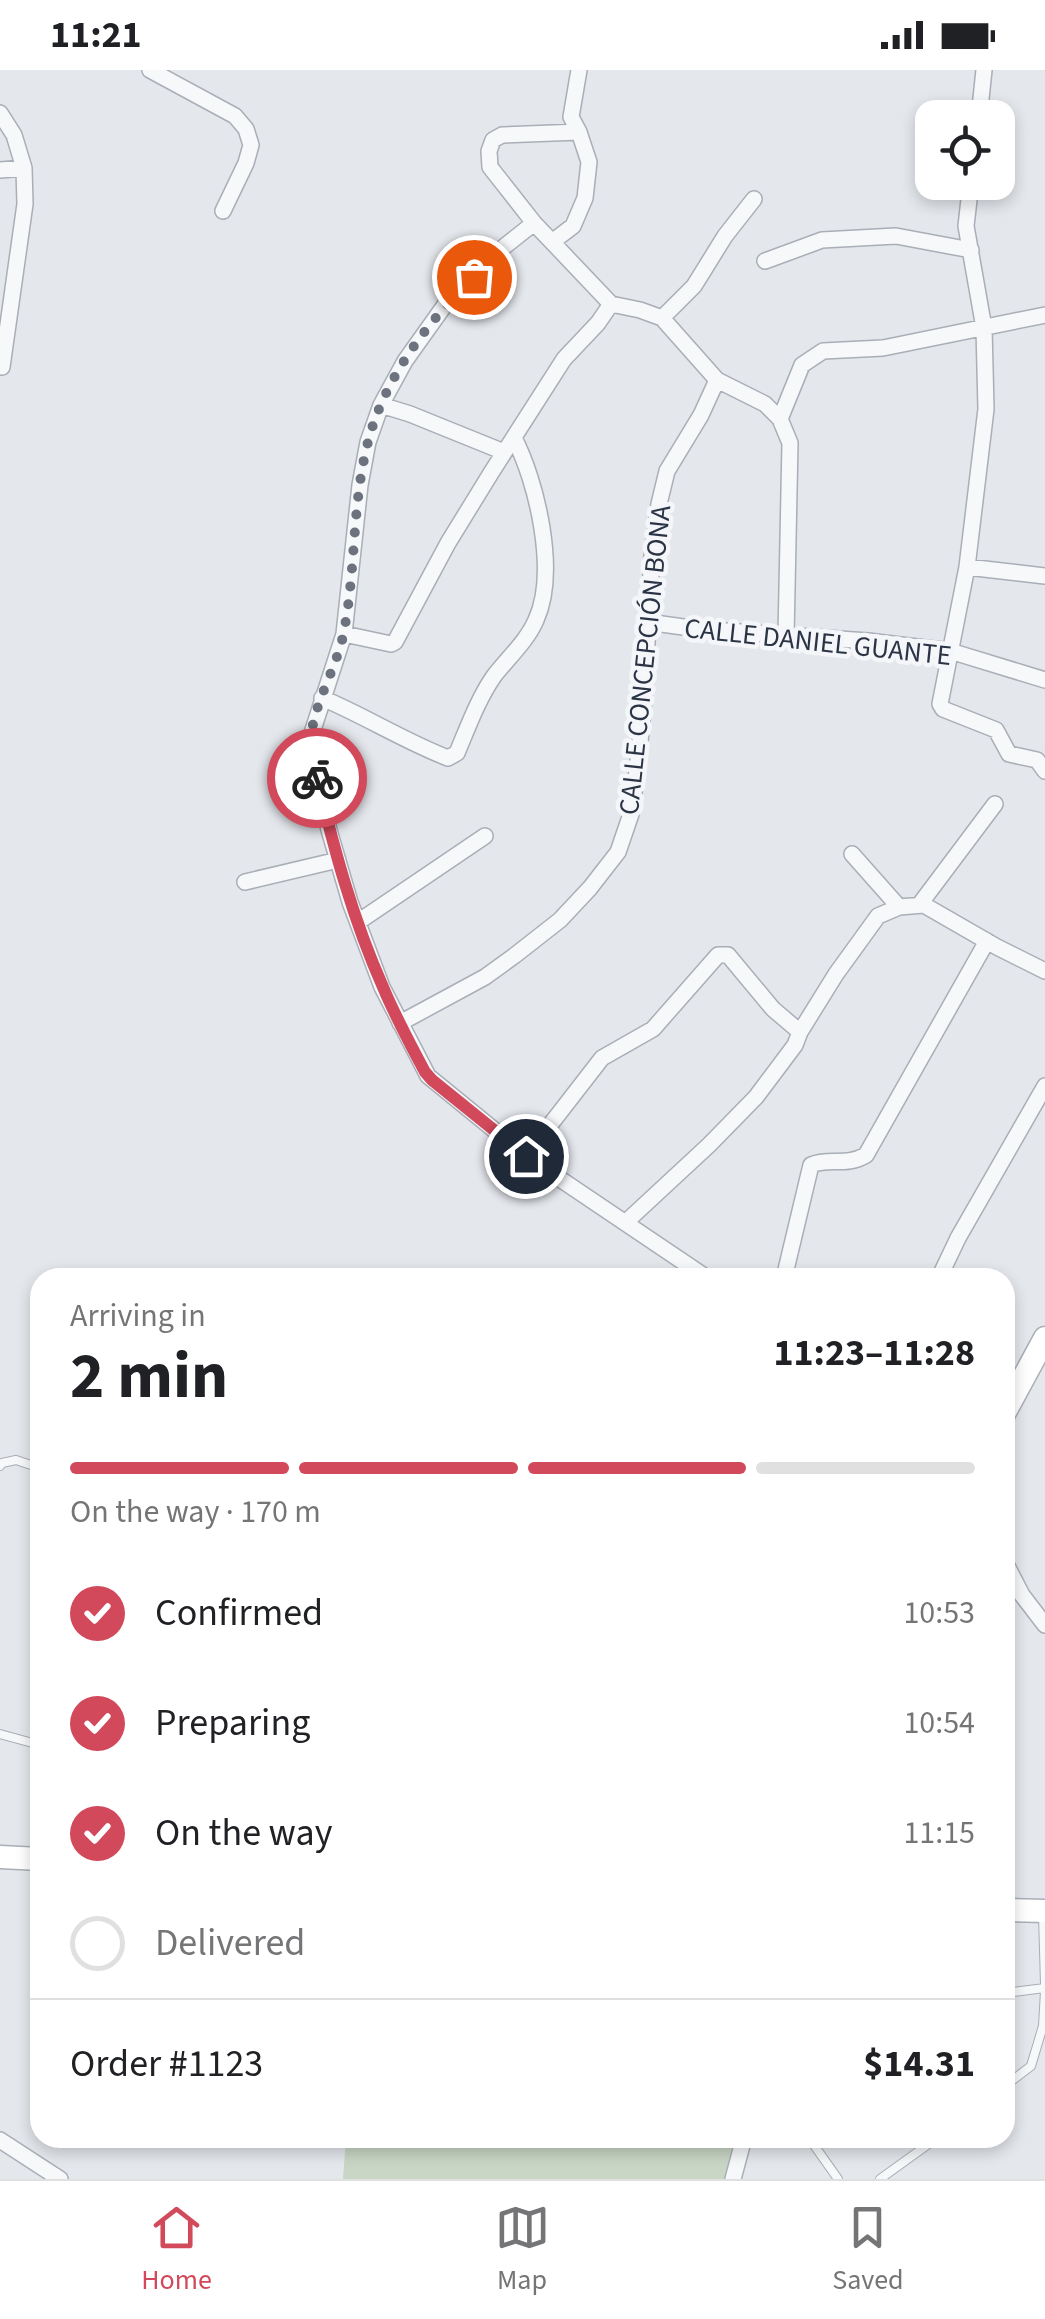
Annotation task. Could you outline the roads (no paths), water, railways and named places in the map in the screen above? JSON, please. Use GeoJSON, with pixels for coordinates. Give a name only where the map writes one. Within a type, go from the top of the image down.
{"type":"FeatureCollection","features":[{"type":"Feature","properties":{"kind":"street"},"geometry":{"type":"LineString","coordinates":[[150,70],[235,116],[246,129],[251,146],[246,164],[223,211]]}},
{"type":"Feature","properties":{"kind":"street"},"geometry":{"type":"LineString","coordinates":[[552,242],[573,226],[585,198],[589,162],[571,117],[579,70]]}},
{"type":"Feature","properties":{"kind":"street"},"geometry":{"type":"LineString","coordinates":[[980,100],[984,70]]}},
{"type":"Feature","properties":{"kind":"street"},"geometry":{"type":"LineString","coordinates":[[0,114],[14,136],[24,168],[25,204],[2,367]]}},
{"type":"Feature","properties":{"kind":"street"},"geometry":{"type":"LineString","coordinates":[[579,132],[502,135],[493,140],[490,167],[534,223],[611,304],[662,318],[718,380],[766,404],[780,419],[790,443],[786,636]]}},
{"type":"Feature","properties":{"kind":"street"},"geometry":{"type":"LineString","coordinates":[[0,170],[24,168]]}},
{"type":"Feature","properties":{"kind":"street"},"geometry":{"type":"LineString","coordinates":[[662,318],[694,286],[754,199]]}},
{"type":"Feature","properties":{"kind":"street"},"geometry":{"type":"LineString","coordinates":[[969,200],[966,226],[984,328],[986,408],[967,567],[940,699],[943,709],[996,730],[1009,754],[1037,760],[1045,771]]}},
{"type":"Feature","properties":{"kind":"street"},"geometry":{"type":"LineString","coordinates":[[534,223],[448,302],[405,361],[380,405],[360,485],[344,634],[322,698],[311,746],[329,830],[358,922],[382,987],[425,1072],[526,1156],[693,1268]]}},
{"type":"Feature","properties":{"kind":"street"},"geometry":{"type":"LineString","coordinates":[[765,261],[822,240],[896,236],[970,250]]}},
{"type":"Feature","properties":{"kind":"street"},"geometry":{"type":"LineString","coordinates":[[344,634],[396,642],[448,543],[504,452],[564,359],[598,324],[611,304]]}},
{"type":"Feature","properties":{"kind":"street"},"geometry":{"type":"LineString","coordinates":[[780,419],[802,365],[823,350],[883,348],[1045,315]]}},
{"type":"Feature","properties":{"kind":"street","name":"CALLE CONCEPCIÓN BONA"},"geometry":{"type":"LineString","coordinates":[[400,1023],[485,977],[560,920],[618,852],[631,814],[637,771],[659,504],[668,471],[718,380]]}},
{"type":"Feature","properties":{"kind":"street"},"geometry":{"type":"LineString","coordinates":[[380,405],[504,452]]}},
{"type":"Feature","properties":{"kind":"street"},"geometry":{"type":"LineString","coordinates":[[322,698],[422,748],[448,758],[458,754],[482,696],[529,632],[541,604],[545,573],[542,538],[533,486],[514,438]]}},
{"type":"Feature","properties":{"kind":"street"},"geometry":{"type":"LineString","coordinates":[[967,567],[1045,576]]}},
{"type":"Feature","properties":{"kind":"street","name":"CALLE DANIEL GUANTE"},"geometry":{"type":"LineString","coordinates":[[647,622],[950,652],[1045,680]]}},
{"type":"Feature","properties":{"kind":"street"},"geometry":{"type":"LineString","coordinates":[[920,904],[995,804]]}},
{"type":"Feature","properties":{"kind":"street"},"geometry":{"type":"LineString","coordinates":[[358,922],[485,836]]}},
{"type":"Feature","properties":{"kind":"street"},"geometry":{"type":"LineString","coordinates":[[852,854],[899,906]]}},
{"type":"Feature","properties":{"kind":"street"},"geometry":{"type":"LineString","coordinates":[[245,882],[338,860]]}},
{"type":"Feature","properties":{"kind":"street"},"geometry":{"type":"LineString","coordinates":[[626,1222],[756,1097],[878,916],[899,906],[920,904],[1045,972]]}},
{"type":"Feature","properties":{"kind":"street"},"geometry":{"type":"LineString","coordinates":[[786,1268],[811,1166],[816,1162],[852,1162],[866,1155],[987,942]]}},
{"type":"Feature","properties":{"kind":"street"},"geometry":{"type":"LineString","coordinates":[[526,1156],[602,1058],[654,1030],[718,955],[728,955],[772,1009],[800,1032]]}},
{"type":"Feature","properties":{"kind":"street"},"geometry":{"type":"LineString","coordinates":[[944,1268],[1045,1086]]}},
{"type":"Feature","properties":{"kind":"street"},"geometry":{"type":"LineString","coordinates":[[1015,1394],[1045,1338]]}},
{"type":"Feature","properties":{"kind":"street"},"geometry":{"type":"LineString","coordinates":[[1015,1581],[1045,1624]]}},
{"type":"Feature","properties":{"kind":"street"},"geometry":{"type":"LineString","coordinates":[[0,1857],[30,1859]]}},
{"type":"Feature","properties":{"kind":"street"},"geometry":{"type":"LineString","coordinates":[[1015,1910],[1044,1911]]}},
{"type":"Feature","properties":{"kind":"street"},"geometry":{"type":"LineString","coordinates":[[0,2140],[60,2179]]}},
{"type":"Feature","properties":{"kind":"street"},"geometry":{"type":"LineString","coordinates":[[734,2179],[742,2148]]}},
{"type":"Feature","properties":{"kind":"lane"},"geometry":{"type":"LineString","coordinates":[[0,1466],[16,1460],[30,1465]]}},
{"type":"Feature","properties":{"kind":"lane"},"geometry":{"type":"LineString","coordinates":[[0,1734],[30,1742]]}},
{"type":"Feature","properties":{"kind":"lane"},"geometry":{"type":"LineString","coordinates":[[1015,2078],[1031,2066],[1043,2026],[1044,1911]]}},
{"type":"Feature","properties":{"kind":"lane"},"geometry":{"type":"LineString","coordinates":[[1015,1992],[1045,1988]]}},
{"type":"Feature","properties":{"kind":"lane"},"geometry":{"type":"LineString","coordinates":[[816,2148],[838,2179]]}},
{"type":"Feature","properties":{"kind":"lane"},"geometry":{"type":"LineString","coordinates":[[880,2179],[922,2148]]}}]}
